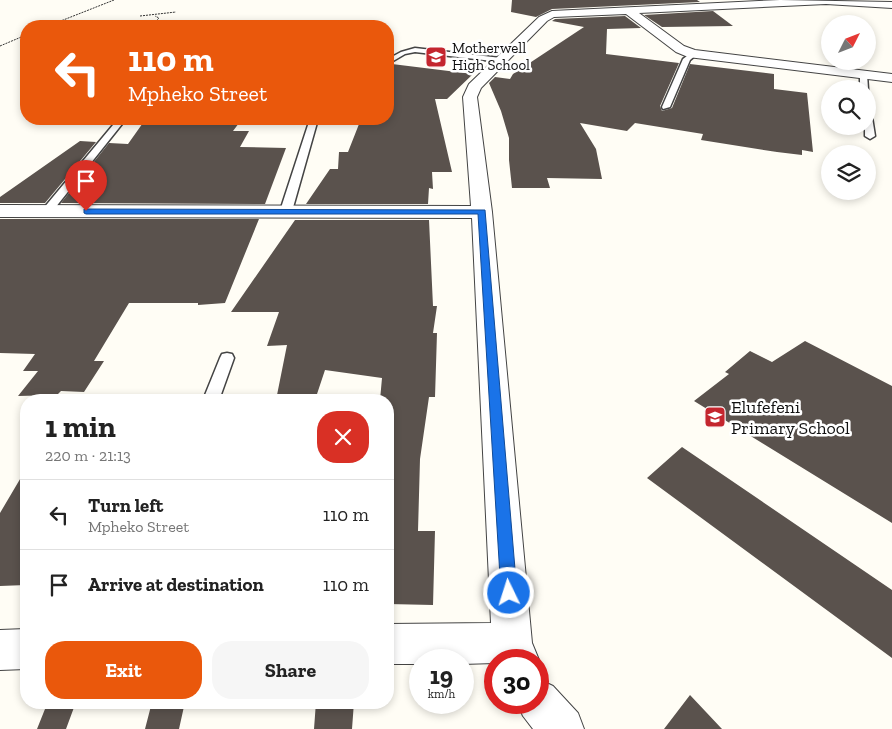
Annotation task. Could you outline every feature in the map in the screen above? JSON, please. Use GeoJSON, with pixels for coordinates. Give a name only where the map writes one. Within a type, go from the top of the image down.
{"type":"FeatureCollection","features":[{"type":"Feature","properties":{"kind":"street"},"geometry":{"type":"LineString","coordinates":[[515,649],[482,212],[470,98],[474,88],[543,19],[547,10],[628,10],[834,0],[892,5]]}},
{"type":"Feature","properties":{"kind":"street"},"geometry":{"type":"LineString","coordinates":[[628,10],[680,49],[693,54],[892,78]]}},
{"type":"Feature","properties":{"kind":"street"},"geometry":{"type":"LineString","coordinates":[[0,211],[482,212]]}},
{"type":"Feature","properties":{"kind":"street"},"geometry":{"type":"LineString","coordinates":[[394,644],[484,649]]}},
{"type":"Feature","properties":{"kind":"street"},"geometry":{"type":"LineString","coordinates":[[0,650],[20,650]]}},
{"type":"Feature","properties":{"kind":"street"},"geometry":{"type":"LineString","coordinates":[[549,714],[562,729]]}},
{"type":"Feature","properties":{"kind":"lane"},"geometry":{"type":"LineString","coordinates":[[394,58],[403,53],[415,50],[501,60]]}},
{"type":"Feature","properties":{"kind":"lane"},"geometry":{"type":"LineString","coordinates":[[666,107],[687,58],[693,54]]}},
{"type":"Feature","properties":{"kind":"lane"},"geometry":{"type":"LineString","coordinates":[[863,74],[863,80]]}},
{"type":"Feature","properties":{"kind":"lane"},"geometry":{"type":"LineString","coordinates":[[46,211],[117,125]]}},
{"type":"Feature","properties":{"kind":"lane"},"geometry":{"type":"LineString","coordinates":[[286,211],[312,125]]}},
{"type":"Feature","properties":{"kind":"lane"},"geometry":{"type":"LineString","coordinates":[[213,394],[227,358]]}},
{"type":"Feature","properties":{"kind":"path"},"geometry":{"type":"LineString","coordinates":[[63,20],[114,0]]}},
{"type":"Feature","properties":{"kind":"path"},"geometry":{"type":"LineString","coordinates":[[140,16],[176,12]]}},
{"type":"Feature","properties":{"kind":"path"},"geometry":{"type":"LineString","coordinates":[[155,15],[159,18],[157,20]]}},
{"type":"Feature","properties":{"kind":"path"},"geometry":{"type":"LineString","coordinates":[[0,46],[20,38]]}},
{"type":"Feature","properties":{"kind":"building"},"geometry":{"type":"Polygon","coordinates":[[[512,0],[697,0],[700,2],[552,9],[536,17],[511,12],[512,0]]]}},
{"type":"Feature","properties":{"kind":"building"},"geometry":{"type":"Polygon","coordinates":[[[713,11],[733,26],[662,27],[644,15],[713,11]]]}},
{"type":"Feature","properties":{"kind":"building"},"geometry":{"type":"Polygon","coordinates":[[[625,16],[641,28],[607,29],[606,54],[679,63],[660,106],[662,111],[672,108],[690,64],[774,74],[774,89],[807,93],[813,152],[802,150],[802,155],[701,140],[703,134],[635,123],[627,131],[580,123],[596,149],[602,179],[547,178],[550,188],[512,188],[509,138],[501,111],[489,83],[495,77],[510,79],[513,74],[584,27],[552,21],[555,19],[625,16]]]}},
{"type":"Feature","properties":{"kind":"building"},"geometry":{"type":"Polygon","coordinates":[[[394,64],[473,74],[447,99],[435,99],[452,172],[432,172],[433,189],[429,188],[428,204],[306,204],[330,169],[338,169],[339,152],[348,152],[359,125],[394,125],[394,64]]]}},
{"type":"Feature","properties":{"kind":"building"},"geometry":{"type":"Polygon","coordinates":[[[141,125],[238,125],[233,131],[249,131],[240,147],[286,148],[265,204],[61,203],[109,143],[128,144],[141,125]]]}},
{"type":"Feature","properties":{"kind":"building"},"geometry":{"type":"Polygon","coordinates":[[[80,141],[96,142],[45,203],[0,203],[0,197],[80,141]]]}},
{"type":"Feature","properties":{"kind":"building"},"geometry":{"type":"Polygon","coordinates":[[[0,219],[259,219],[225,303],[198,305],[198,303],[129,303],[94,361],[104,361],[84,392],[61,391],[58,394],[20,394],[18,396],[38,371],[23,371],[35,354],[0,353],[0,219]]]}},
{"type":"Feature","properties":{"kind":"building"},"geometry":{"type":"Polygon","coordinates":[[[295,220],[429,220],[433,306],[437,306],[433,333],[437,333],[435,397],[429,397],[420,459],[418,531],[435,531],[433,605],[394,604],[394,394],[381,394],[382,378],[325,370],[317,394],[277,394],[287,345],[267,346],[279,312],[231,312],[295,220]]]}},
{"type":"Feature","properties":{"kind":"building"},"geometry":{"type":"Polygon","coordinates":[[[805,341],[892,386],[892,523],[694,401],[729,374],[725,372],[750,351],[772,362],[805,341]]]}},
{"type":"Feature","properties":{"kind":"building"},"geometry":{"type":"Polygon","coordinates":[[[682,447],[892,590],[892,658],[647,478],[682,447]]]}},
{"type":"Feature","properties":{"kind":"building"},"geometry":{"type":"Polygon","coordinates":[[[20,479],[20,585],[0,586],[0,513],[20,479]]]}},
{"type":"Feature","properties":{"kind":"building"},"geometry":{"type":"Polygon","coordinates":[[[690,695],[722,729],[664,729],[690,695]]]}},
{"type":"Feature","properties":{"kind":"building"},"geometry":{"type":"Polygon","coordinates":[[[45,709],[73,709],[66,729],[37,729],[45,709]]]}},
{"type":"Feature","properties":{"kind":"building"},"geometry":{"type":"Polygon","coordinates":[[[150,709],[183,709],[179,729],[145,729],[150,709]]]}},
{"type":"Feature","properties":{"kind":"building"},"geometry":{"type":"Polygon","coordinates":[[[315,709],[353,709],[352,729],[314,729],[315,709]]]}},
{"type":"Feature","properties":{"kind":"place","name":"Motherwell High School"},"geometry":{"type":"Point","coordinates":[436,57]}},
{"type":"Feature","properties":{"kind":"place","name":"Elufefeni Primary School"},"geometry":{"type":"Point","coordinates":[715,417]}},
{"type":"Feature","properties":{"kind":"route"},"geometry":{"type":"LineString","coordinates":[[86,211],[482,212],[509,593]]}}]}
